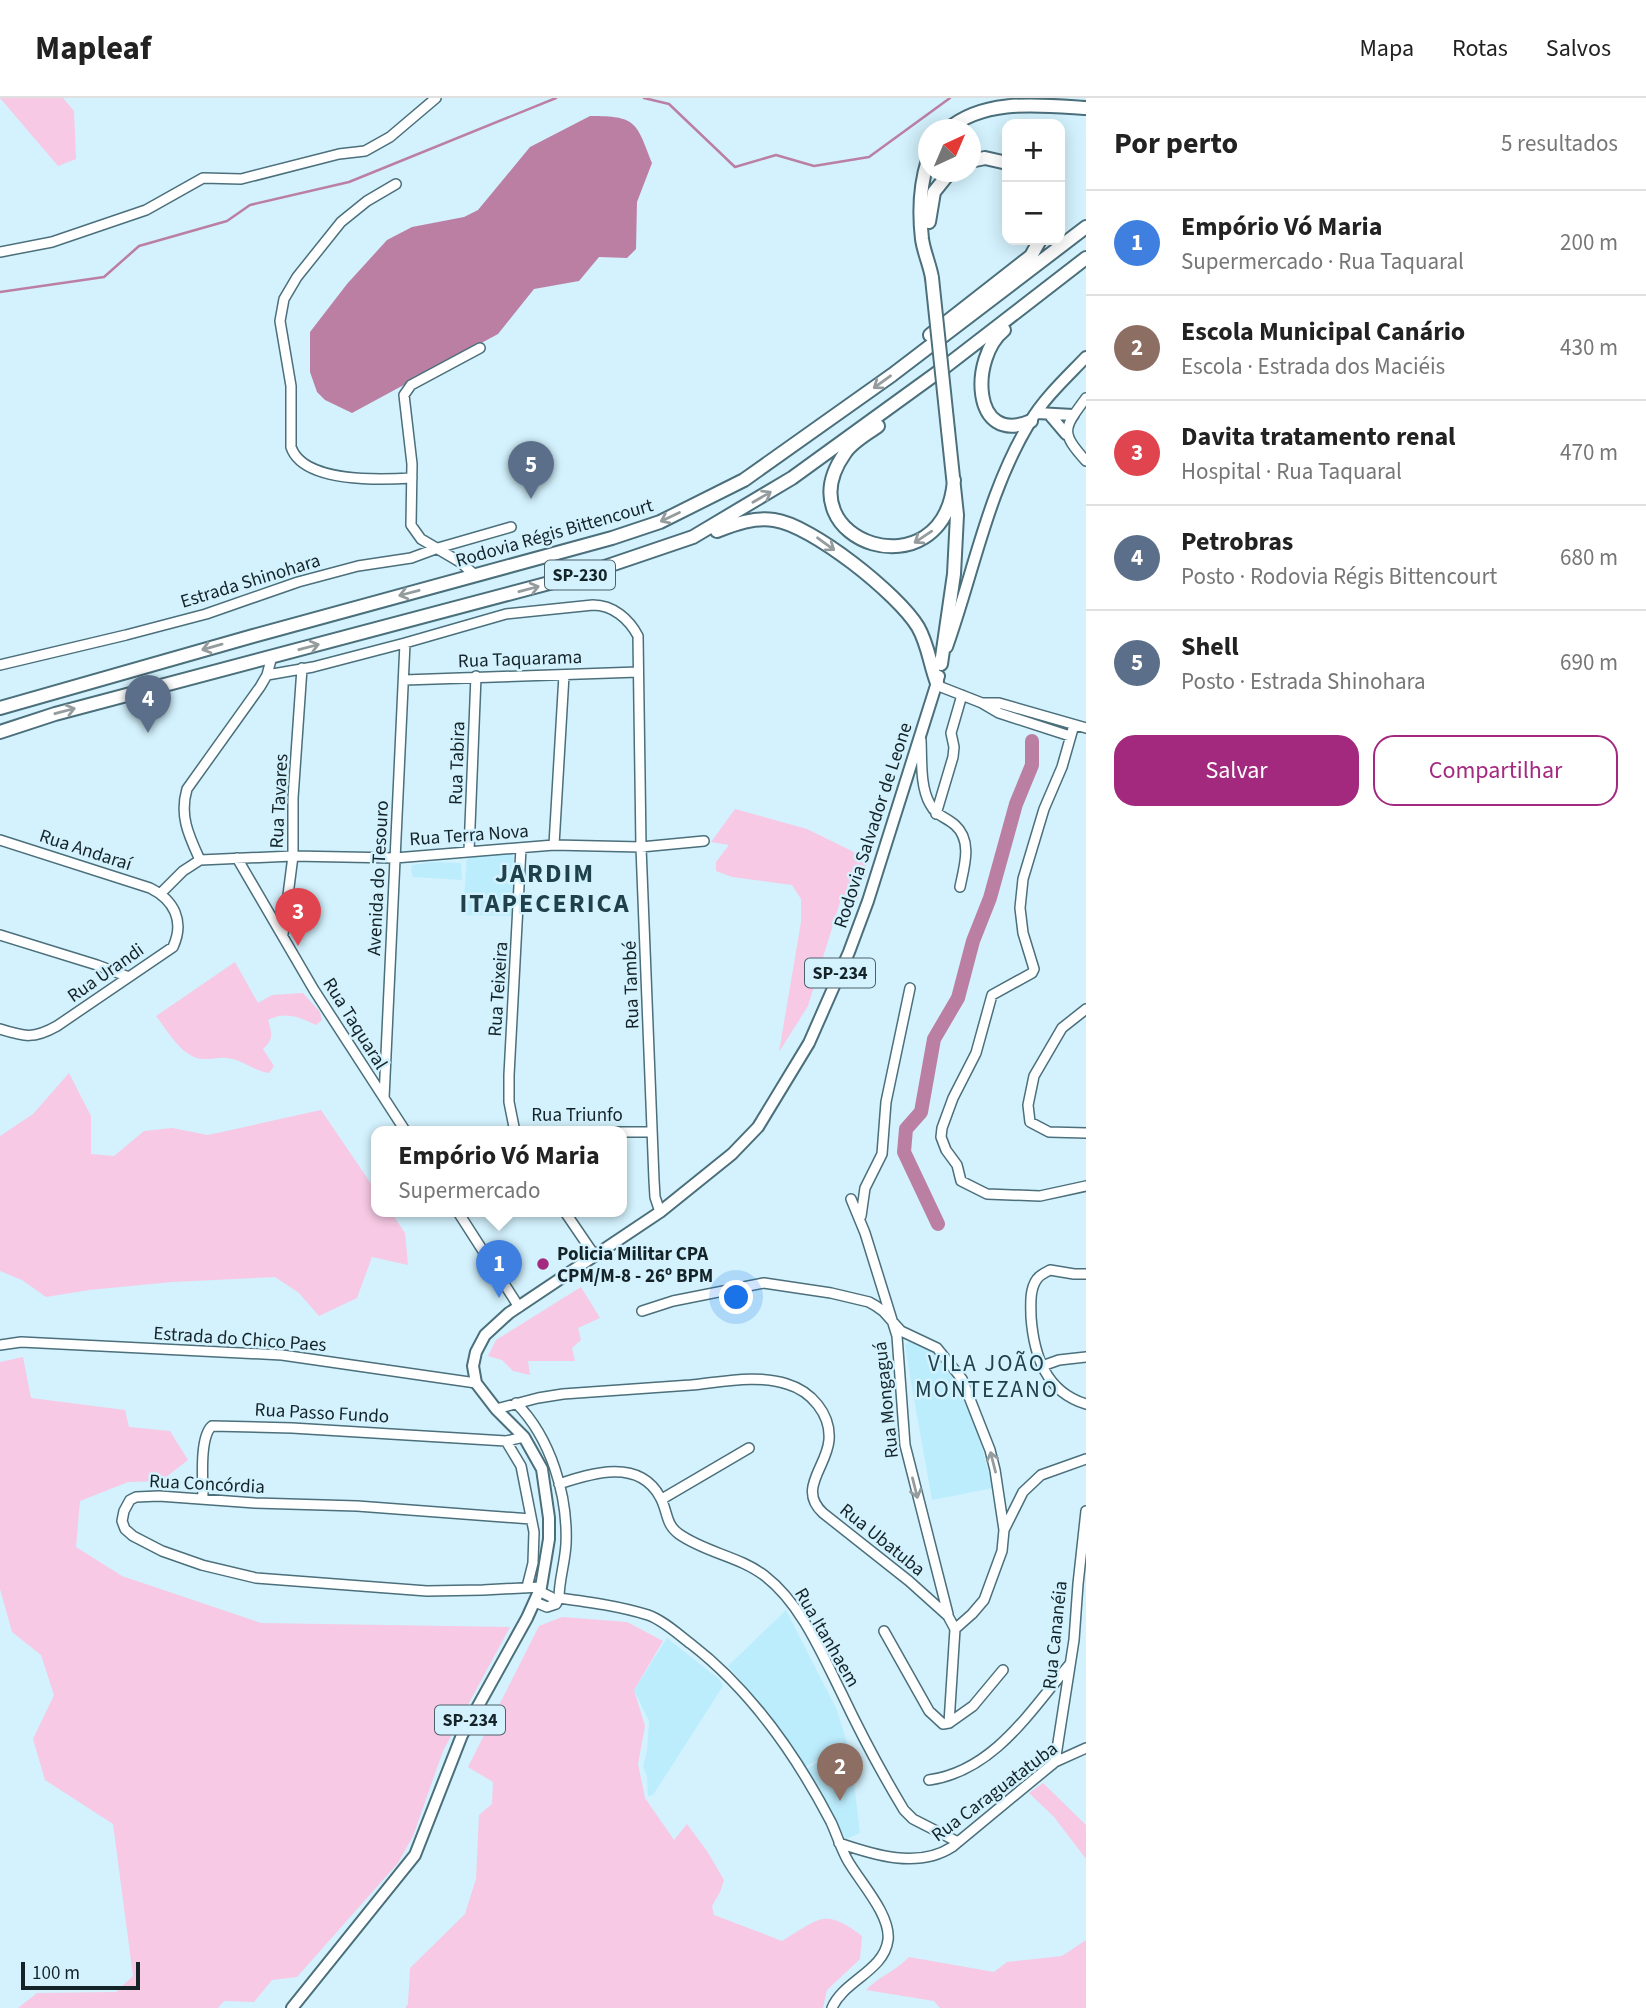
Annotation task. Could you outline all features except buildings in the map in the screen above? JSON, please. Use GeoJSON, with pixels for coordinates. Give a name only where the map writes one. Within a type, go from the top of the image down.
{"type":"FeatureCollection","features":[{"type":"Feature","properties":{"kind":"highway"},"geometry":{"type":"LineString","coordinates":[[961,119],[968,114],[993,106],[1032,104],[1086,108]]}},
{"type":"Feature","properties":{"kind":"highway"},"geometry":{"type":"LineString","coordinates":[[981,159],[1002,162]]}},
{"type":"Feature","properties":{"kind":"highway"},"geometry":{"type":"LineString","coordinates":[[922,182],[922,239],[931,273]]}},
{"type":"Feature","properties":{"kind":"highway"},"geometry":{"type":"LineString","coordinates":[[941,182],[930,206],[931,273],[957,515],[941,664]]}},
{"type":"Feature","properties":{"kind":"highway","name":"Rodovia Régis Bittencourt"},"geometry":{"type":"LineString","coordinates":[[0,708],[611,538],[660,522],[744,480],[775,459],[1086,228]]}},
{"type":"Feature","properties":{"kind":"highway"},"geometry":{"type":"LineString","coordinates":[[912,359],[929,336],[1031,256],[1037,245]]}},
{"type":"Feature","properties":{"kind":"highway","name":"SP-230"},"geometry":{"type":"LineString","coordinates":[[0,732],[55,714],[587,573],[693,537],[792,478],[941,370],[1086,258]]}},
{"type":"Feature","properties":{"kind":"highway"},"geometry":{"type":"LineString","coordinates":[[1034,417],[1008,427],[1000,426],[990,416],[985,405],[982,383],[983,361],[998,335],[1086,265]]}},
{"type":"Feature","properties":{"kind":"highway"},"geometry":{"type":"LineString","coordinates":[[941,370],[846,451],[832,476],[831,506],[841,524],[859,539],[878,547],[906,546],[923,537],[941,522],[948,510],[954,480]]}},
{"type":"Feature","properties":{"kind":"highway"},"geometry":{"type":"LineString","coordinates":[[693,537],[761,519],[788,523],[813,535],[878,584],[904,608],[922,636],[936,684]]}},
{"type":"Feature","properties":{"kind":"main road","name":"Rodovia Salvador de Leone"},"geometry":{"type":"LineString","coordinates":[[476,1383],[473,1366],[476,1352],[485,1335],[519,1307],[660,1212],[742,1145],[758,1127],[809,1043],[868,901],[992,502],[1034,417],[1086,357]]}},
{"type":"Feature","properties":{"kind":"main road"},"geometry":{"type":"LineString","coordinates":[[1034,417],[1049,414],[1073,415]]}},
{"type":"Feature","properties":{"kind":"main road"},"geometry":{"type":"LineString","coordinates":[[1049,414],[1066,434]]}},
{"type":"Feature","properties":{"kind":"main road","name":"SP-234"},"geometry":{"type":"LineString","coordinates":[[292,2008],[415,1854],[462,1735],[538,1593],[548,1555],[549,1518],[542,1469],[524,1437],[496,1409],[476,1383]]}},
{"type":"Feature","properties":{"kind":"street"},"geometry":{"type":"LineString","coordinates":[[0,252],[52,242],[146,210],[203,178],[241,179],[339,153],[365,151],[390,137],[436,98]]}},
{"type":"Feature","properties":{"kind":"street"},"geometry":{"type":"LineString","coordinates":[[396,184],[352,212],[327,238],[288,291],[281,309],[280,321],[291,386],[291,447],[294,456],[307,467],[326,474],[388,479],[412,478]]}},
{"type":"Feature","properties":{"kind":"street"},"geometry":{"type":"LineString","coordinates":[[475,575],[421,539],[411,525],[412,478],[404,395],[406,390],[480,348]]}},
{"type":"Feature","properties":{"kind":"street"},"geometry":{"type":"LineString","coordinates":[[1086,398],[1073,415],[1066,434],[1086,461]]}},
{"type":"Feature","properties":{"kind":"street","name":"Estrada Shinohara"},"geometry":{"type":"LineString","coordinates":[[0,665],[195,617],[298,582],[358,566],[411,558],[511,527]]}},
{"type":"Feature","properties":{"kind":"street","name":"Rua També"},"geometry":{"type":"LineString","coordinates":[[267,675],[405,643],[498,616],[599,605],[626,619],[638,636],[641,847],[655,1197],[660,1212]]}},
{"type":"Feature","properties":{"kind":"street","name":"Avenida do Tesouro"},"geometry":{"type":"LineString","coordinates":[[384,1098],[405,643]]}},
{"type":"Feature","properties":{"kind":"street"},"geometry":{"type":"LineString","coordinates":[[200,860],[187,832],[183,803],[187,789],[238,720],[267,675],[271,656]]}},
{"type":"Feature","properties":{"kind":"street","name":"Rua Tavares"},"geometry":{"type":"LineString","coordinates":[[283,934],[293,856],[293,798],[302,668]]}},
{"type":"Feature","properties":{"kind":"street","name":"Rua Taquarama"},"geometry":{"type":"LineString","coordinates":[[404,680],[638,672]]}},
{"type":"Feature","properties":{"kind":"street"},"geometry":{"type":"LineString","coordinates":[[554,845],[564,675]]}},
{"type":"Feature","properties":{"kind":"street","name":"Rua Tabira"},"geometry":{"type":"LineString","coordinates":[[469,851],[476,676]]}},
{"type":"Feature","properties":{"kind":"street"},"geometry":{"type":"LineString","coordinates":[[936,684],[999,713],[1070,736]]}},
{"type":"Feature","properties":{"kind":"street"},"geometry":{"type":"LineString","coordinates":[[936,814],[953,757],[951,733],[962,695]]}},
{"type":"Feature","properties":{"kind":"street"},"geometry":{"type":"LineString","coordinates":[[982,703],[999,703],[1086,728]]}},
{"type":"Feature","properties":{"kind":"street"},"geometry":{"type":"LineString","coordinates":[[1074,725],[1023,878],[1020,908],[1034,969],[1032,973],[992,995],[976,1053],[953,1098],[941,1136],[946,1150],[957,1166],[961,1181],[987,1194],[1040,1196],[1086,1186]]}},
{"type":"Feature","properties":{"kind":"street"},"geometry":{"type":"LineString","coordinates":[[921,731],[925,792],[936,814],[955,825],[966,843],[960,887]]}},
{"type":"Feature","properties":{"kind":"street","name":"Rua Andaraí"},"geometry":{"type":"LineString","coordinates":[[0,840],[161,893]]}},
{"type":"Feature","properties":{"kind":"street","name":"Rua Terra Nova"},"geometry":{"type":"LineString","coordinates":[[237,858],[395,858],[554,845],[641,847],[704,842]]}},
{"type":"Feature","properties":{"kind":"street","name":"Rua Teixeira"},"geometry":{"type":"LineString","coordinates":[[514,1126],[509,1102],[509,1075],[522,848]]}},
{"type":"Feature","properties":{"kind":"street"},"geometry":{"type":"LineString","coordinates":[[161,893],[183,871],[200,860],[237,858]]}},
{"type":"Feature","properties":{"kind":"street","name":"Rua Taquaral"},"geometry":{"type":"LineString","coordinates":[[237,858],[314,990],[402,1126]]}},
{"type":"Feature","properties":{"kind":"street","name":"Rua Urandi"},"geometry":{"type":"LineString","coordinates":[[0,1030],[27,1037],[45,1033],[173,947],[179,925],[172,904],[161,893]]}},
{"type":"Feature","properties":{"kind":"street"},"geometry":{"type":"LineString","coordinates":[[0,935],[129,977]]}},
{"type":"Feature","properties":{"kind":"street","name":"Rua Mongaguá"},"geometry":{"type":"LineString","coordinates":[[861,1221],[862,1195],[882,1154],[887,1091],[910,988]]}},
{"type":"Feature","properties":{"kind":"street"},"geometry":{"type":"LineString","coordinates":[[1086,1009],[1062,1028],[1034,1076],[1028,1104],[1030,1122],[1049,1132],[1086,1133]]}},
{"type":"Feature","properties":{"kind":"street","name":"Rua Triunfo"},"geometry":{"type":"LineString","coordinates":[[627,1132],[652,1132]]}},
{"type":"Feature","properties":{"kind":"street","name":"Rua Mongaguá"},"geometry":{"type":"LineString","coordinates":[[851,1199],[861,1221],[897,1336],[905,1445],[948,1616]]}},
{"type":"Feature","properties":{"kind":"street"},"geometry":{"type":"LineString","coordinates":[[461,1217],[519,1307]]}},
{"type":"Feature","properties":{"kind":"street"},"geometry":{"type":"LineString","coordinates":[[568,1217],[595,1256]]}},
{"type":"Feature","properties":{"kind":"street"},"geometry":{"type":"LineString","coordinates":[[1086,1274],[1074,1275],[1050,1270],[1037,1279],[1030,1298],[1032,1333],[1042,1366],[1060,1392],[1070,1400],[1086,1405]]}},
{"type":"Feature","properties":{"kind":"street"},"geometry":{"type":"LineString","coordinates":[[642,1311],[673,1301],[754,1283],[771,1283],[869,1302],[883,1311],[901,1331],[937,1348],[962,1379],[990,1450],[1004,1530],[1002,1551],[984,1600],[955,1629],[949,1723]]}},
{"type":"Feature","properties":{"kind":"street","name":"Estrada do Chico Paes"},"geometry":{"type":"LineString","coordinates":[[0,1345],[21,1342],[237,1351],[293,1356],[476,1383]]}},
{"type":"Feature","properties":{"kind":"street"},"geometry":{"type":"LineString","coordinates":[[1042,1366],[1059,1360],[1086,1357]]}},
{"type":"Feature","properties":{"kind":"street","name":"Rua Ubatuba"},"geometry":{"type":"LineString","coordinates":[[496,1409],[563,1394],[738,1381],[774,1381],[798,1388],[820,1408],[828,1430],[826,1451],[812,1488],[814,1503],[948,1616],[955,1629]]}},
{"type":"Feature","properties":{"kind":"street"},"geometry":{"type":"LineString","coordinates":[[516,1404],[527,1414],[538,1433],[559,1484],[565,1516],[566,1542],[558,1601]]}},
{"type":"Feature","properties":{"kind":"street","name":"Rua Passo Fundo"},"geometry":{"type":"LineString","coordinates":[[203,1499],[205,1436],[208,1430],[218,1425],[506,1441],[524,1437]]}},
{"type":"Feature","properties":{"kind":"street"},"geometry":{"type":"LineString","coordinates":[[506,1441],[521,1466],[531,1519],[534,1547],[527,1587]]}},
{"type":"Feature","properties":{"kind":"street"},"geometry":{"type":"LineString","coordinates":[[662,1499],[748,1448]]}},
{"type":"Feature","properties":{"kind":"street"},"geometry":{"type":"LineString","coordinates":[[1004,1530],[1016,1503],[1032,1481],[1053,1470],[1086,1459]]}},
{"type":"Feature","properties":{"kind":"street","name":"Rua Itanhaem"},"geometry":{"type":"LineString","coordinates":[[559,1484],[590,1475],[622,1471],[642,1479],[654,1488],[662,1499],[667,1521],[677,1532],[695,1543],[742,1561],[766,1577],[784,1594],[824,1657],[904,1810],[913,1819],[958,1842]]}},
{"type":"Feature","properties":{"kind":"street","name":"Rua Concórdia"},"geometry":{"type":"LineString","coordinates":[[531,1519],[357,1506],[159,1496],[136,1497],[130,1500],[122,1521],[125,1529],[133,1536],[162,1550],[202,1565],[256,1578],[427,1591],[527,1587],[538,1593],[547,1607],[558,1601],[600,1603],[650,1616],[684,1639],[720,1668],[754,1704],[779,1737],[819,1801],[839,1843],[887,1925],[888,1937],[881,1957],[844,1991],[832,2008]]}},
{"type":"Feature","properties":{"kind":"street","name":"Rua Cananéia"},"geometry":{"type":"LineString","coordinates":[[1055,1762],[1071,1662],[1086,1511]]}},
{"type":"Feature","properties":{"kind":"street"},"geometry":{"type":"LineString","coordinates":[[884,1631],[929,1711],[939,1723],[949,1723],[973,1706],[1003,1670]]}},
{"type":"Feature","properties":{"kind":"street"},"geometry":{"type":"LineString","coordinates":[[929,1780],[949,1776],[975,1765],[994,1751],[1023,1721],[1071,1662]]}},
{"type":"Feature","properties":{"kind":"street","name":"Rua Caraguatatuba"},"geometry":{"type":"LineString","coordinates":[[839,1843],[902,1859],[933,1856],[947,1851],[1055,1762],[1086,1748]]}},
{"type":"Feature","properties":{"kind":"shaded area"},"geometry":{"type":"Polygon","coordinates":[[[0,98],[63,98],[74,111],[76,159],[58,166],[0,98]]]}},
{"type":"Feature","properties":{"kind":"shaded area"},"geometry":{"type":"Polygon","coordinates":[[[590,116],[617,118],[633,124],[652,163],[637,202],[636,249],[627,258],[599,257],[579,281],[534,289],[498,334],[352,413],[325,400],[317,392],[310,372],[310,332],[347,284],[387,240],[412,227],[464,217],[478,210],[530,147],[590,116]]]}},
{"type":"Feature","properties":{"kind":"shaded area"},"geometry":{"type":"Polygon","coordinates":[[[735,809],[807,829],[866,858],[866,876],[859,883],[859,899],[841,899],[808,1006],[779,1052],[801,922],[801,899],[792,885],[732,877],[716,871],[716,862],[729,845],[711,842],[735,809]]]}},
{"type":"Feature","properties":{"kind":"shaded area"},"geometry":{"type":"Polygon","coordinates":[[[508,852],[514,859],[512,916],[463,915],[467,854],[508,852]]]}},
{"type":"Feature","properties":{"kind":"shaded area"},"geometry":{"type":"Polygon","coordinates":[[[433,862],[461,863],[462,880],[413,877],[412,865],[433,862]]]}},
{"type":"Feature","properties":{"kind":"shaded area"},"geometry":{"type":"Polygon","coordinates":[[[235,962],[258,1003],[272,995],[303,993],[320,1012],[322,1020],[316,1025],[287,1016],[268,1020],[271,1036],[263,1049],[274,1066],[269,1073],[229,1058],[205,1059],[190,1055],[156,1016],[235,962]]]}},
{"type":"Feature","properties":{"kind":"shaded area"},"geometry":{"type":"Polygon","coordinates":[[[69,1073],[91,1116],[91,1154],[114,1156],[144,1131],[172,1128],[208,1135],[321,1110],[371,1184],[371,1217],[394,1217],[405,1233],[408,1265],[372,1257],[357,1298],[319,1316],[299,1293],[275,1277],[172,1282],[46,1297],[22,1280],[0,1271],[0,1136],[33,1114],[69,1073]]]}},
{"type":"Feature","properties":{"kind":"shaded area"},"geometry":{"type":"Polygon","coordinates":[[[581,1287],[600,1318],[578,1328],[581,1340],[572,1348],[575,1361],[528,1361],[530,1375],[513,1371],[502,1360],[488,1356],[496,1340],[581,1287]]]}},
{"type":"Feature","properties":{"kind":"shaded area"},"geometry":{"type":"Polygon","coordinates":[[[908,1342],[919,1343],[943,1360],[978,1433],[993,1488],[932,1500],[905,1345],[908,1342]]]}},
{"type":"Feature","properties":{"kind":"shaded area"},"geometry":{"type":"Polygon","coordinates":[[[23,1357],[31,1398],[125,1410],[129,1427],[170,1431],[188,1460],[161,1481],[128,1482],[80,1501],[76,1547],[122,1576],[261,1623],[510,1627],[443,1751],[413,1836],[398,1863],[297,1977],[272,1980],[254,2002],[224,2001],[218,2008],[18,2008],[37,1993],[116,1992],[133,1976],[113,1824],[45,1780],[33,1739],[54,1695],[41,1655],[12,1632],[0,1589],[0,1362],[23,1357]]]}},
{"type":"Feature","properties":{"kind":"shaded area"},"geometry":{"type":"Polygon","coordinates":[[[786,1610],[837,1710],[849,1749],[828,1762],[818,1760],[805,1767],[769,1713],[728,1666],[786,1610]]]}},
{"type":"Feature","properties":{"kind":"shaded area"},"geometry":{"type":"Polygon","coordinates":[[[562,1617],[627,1622],[663,1641],[634,1690],[645,1726],[638,1764],[645,1798],[674,1840],[687,1824],[724,1880],[712,1906],[714,1915],[782,1941],[822,1919],[838,1921],[862,1936],[860,1959],[827,1990],[823,2008],[405,2008],[408,2004],[410,1968],[465,1914],[476,1879],[479,1815],[492,1804],[493,1782],[468,1767],[539,1626],[562,1617]]]}},
{"type":"Feature","properties":{"kind":"shaded area"},"geometry":{"type":"Polygon","coordinates":[[[667,1638],[719,1679],[723,1686],[653,1795],[648,1796],[647,1777],[643,1766],[649,1721],[634,1690],[667,1638]]]}},
{"type":"Feature","properties":{"kind":"shaded area"},"geometry":{"type":"Polygon","coordinates":[[[850,1750],[860,1833],[846,1839],[806,1769],[818,1762],[829,1763],[850,1750]]]}},
{"type":"Feature","properties":{"kind":"shaded area"},"geometry":{"type":"Polygon","coordinates":[[[1043,1783],[1086,1825],[1086,1859],[1054,1817],[1029,1793],[1043,1783]]]}},
{"type":"Feature","properties":{"kind":"shaded area"},"geometry":{"type":"Polygon","coordinates":[[[1086,1940],[1086,2008],[940,2008],[934,2001],[866,1990],[909,1957],[994,1972],[1007,1962],[1062,1956],[1086,1940]]]}},
{"type":"Feature","properties":{"kind":"waterway"},"geometry":{"type":"LineString","coordinates":[[0,292],[104,277],[139,246],[227,221],[250,205],[349,182],[556,98]]}},
{"type":"Feature","properties":{"kind":"waterway"},"geometry":{"type":"LineString","coordinates":[[644,98],[669,104],[735,167],[776,155],[814,166],[869,157],[950,98]]}},
{"type":"Feature","properties":{"kind":"waterway"},"geometry":{"type":"LineString","coordinates":[[938,1224],[904,1152],[906,1129],[921,1112],[934,1039],[958,998],[1016,804],[1032,765],[1032,741]]}},
{"type":"Feature","properties":{"kind":"place","name":"Shell"},"geometry":{"type":"Point","coordinates":[531,499]}},
{"type":"Feature","properties":{"kind":"place","name":"Petrobras"},"geometry":{"type":"Point","coordinates":[148,733]}},
{"type":"Feature","properties":{"kind":"place","name":"Davita tratamento renal"},"geometry":{"type":"Point","coordinates":[298,946]}},
{"type":"Feature","properties":{"kind":"place","name":"Policia Militar CPA CPM/M-8 - 26º BPM"},"geometry":{"type":"Point","coordinates":[543,1264]}},
{"type":"Feature","properties":{"kind":"place","name":"Empório Vó Maria"},"geometry":{"type":"Point","coordinates":[499,1298]}},
{"type":"Feature","properties":{"kind":"place","name":"Escola Municipal Canário"},"geometry":{"type":"Point","coordinates":[840,1801]}},
{"type":"Feature","properties":{"kind":"district","name":"JARDIM ITAPECERICA"},"geometry":{"type":"Point","coordinates":[545,888]}},
{"type":"Feature","properties":{"kind":"district","name":"VILA JOÃO MONTEZANO"},"geometry":{"type":"Point","coordinates":[987,1376]}}]}
